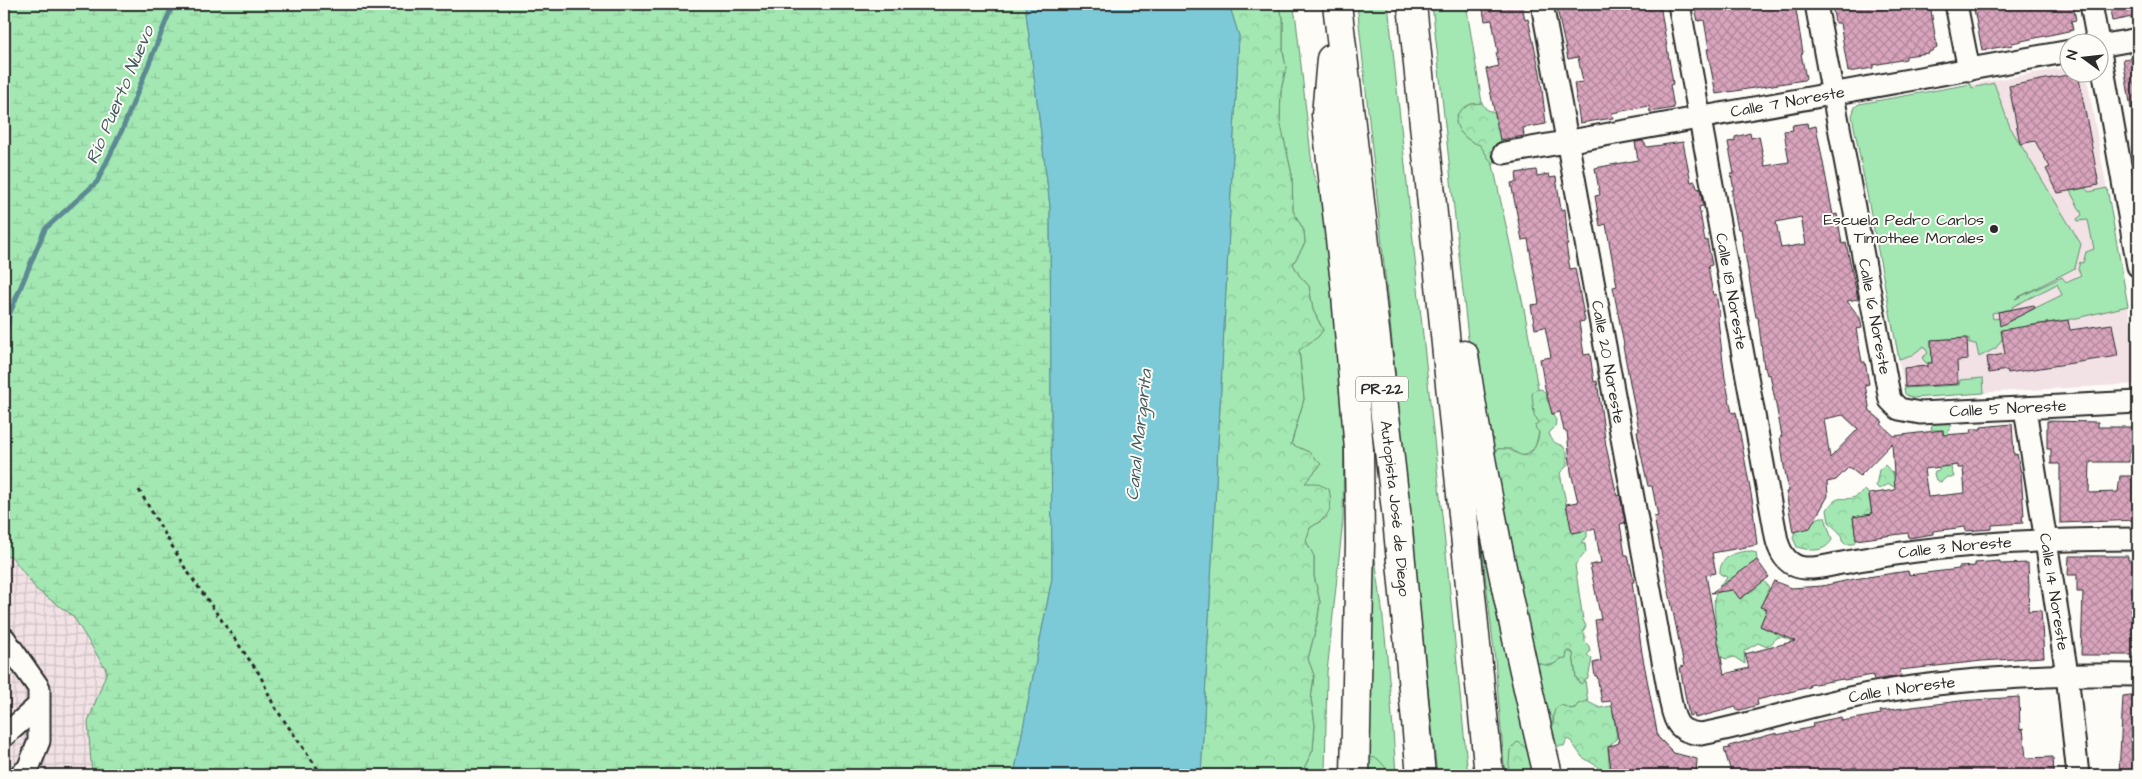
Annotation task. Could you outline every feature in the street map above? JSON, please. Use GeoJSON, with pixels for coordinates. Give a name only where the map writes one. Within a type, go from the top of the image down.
{"type":"FeatureCollection","features":[{"type":"Feature","properties":{"kind":"highway"},"geometry":{"type":"LineString","coordinates":[[1336,4],[1326,115],[1345,282],[1359,450],[1360,543],[1354,775]]}},
{"type":"Feature","properties":{"kind":"highway","name":"Autopista José de Diego"},"geometry":{"type":"LineString","coordinates":[[1336,4],[1397,519],[1421,775]]}},
{"type":"Feature","properties":{"kind":"highway"},"geometry":{"type":"LineString","coordinates":[[1412,4],[1489,775]]}},
{"type":"Feature","properties":{"kind":"highway"},"geometry":{"type":"LineString","coordinates":[[1430,179],[1454,240],[1464,355],[1478,453],[1508,599],[1548,775]]}},
{"type":"Feature","properties":{"kind":"highway"},"geometry":{"type":"LineString","coordinates":[[1338,775],[1350,444],[1355,401]]}},
{"type":"Feature","properties":{"kind":"street","name":"Calle 20 Noreste"},"geometry":{"type":"LineString","coordinates":[[1542,4],[1674,720]]}},
{"type":"Feature","properties":{"kind":"street","name":"Calle 18 Noreste"},"geometry":{"type":"LineString","coordinates":[[1679,4],[1777,541],[1780,551],[1786,559],[1793,565],[1803,568]]}},
{"type":"Feature","properties":{"kind":"street","name":"Calle 16 Noreste"},"geometry":{"type":"LineString","coordinates":[[1816,4],[1887,393]]}},
{"type":"Feature","properties":{"kind":"street"},"geometry":{"type":"LineString","coordinates":[[1956,4],[1969,70]]}},
{"type":"Feature","properties":{"kind":"street"},"geometry":{"type":"LineString","coordinates":[[2091,4],[2096,32]]}},
{"type":"Feature","properties":{"kind":"street"},"geometry":{"type":"LineString","coordinates":[[2110,44],[2138,39]]}},
{"type":"Feature","properties":{"kind":"street","name":"Calle 7 Noreste"},"geometry":{"type":"LineString","coordinates":[[1504,153],[2060,54]]}},
{"type":"Feature","properties":{"kind":"street"},"geometry":{"type":"LineString","coordinates":[[2105,82],[2138,266]]}},
{"type":"Feature","properties":{"kind":"street","name":"Calle 5 Noreste"},"geometry":{"type":"LineString","coordinates":[[1887,393],[1890,400],[1899,409],[1912,413],[2138,402]]}},
{"type":"Feature","properties":{"kind":"street","name":"Calle 14 Noreste"},"geometry":{"type":"LineString","coordinates":[[2025,409],[2066,674],[2078,775]]}},
{"type":"Feature","properties":{"kind":"street","name":"Calle 3 Noreste"},"geometry":{"type":"LineString","coordinates":[[1803,568],[1934,549],[2045,539],[2138,539]]}},
{"type":"Feature","properties":{"kind":"street"},"geometry":{"type":"LineString","coordinates":[[4,638],[39,688],[40,742],[28,770],[20,775]]}},
{"type":"Feature","properties":{"kind":"street","name":"Calle 1 Noreste"},"geometry":{"type":"LineString","coordinates":[[1674,720],[1686,731],[1701,734],[1873,693],[1972,680],[2066,674],[2138,675]]}},
{"type":"Feature","properties":{"kind":"street"},"geometry":{"type":"LineString","coordinates":[[4,736],[38,706]]}},
{"type":"Feature","properties":{"kind":"path"},"geometry":{"type":"LineString","coordinates":[[139,490],[185,568],[260,675],[274,706],[322,775]]}},
{"type":"Feature","properties":{"kind":"shaded area","name":"Escuela Pedro Carlos Timothee Morales"},"geometry":{"type":"Polygon","coordinates":[[[2060,69],[2060,82],[2088,82],[2138,364],[2138,384],[1909,397],[1905,394],[1852,116],[1853,111],[1859,104],[2060,69]]]}},
{"type":"Feature","properties":{"kind":"shaded area"},"geometry":{"type":"Polygon","coordinates":[[[10,556],[37,590],[73,616],[107,671],[88,722],[92,775],[4,775],[4,557],[10,556]]]}},
{"type":"Feature","properties":{"kind":"green space"},"geometry":{"type":"Polygon","coordinates":[[[4,4],[1025,4],[1050,206],[1052,578],[1014,775],[92,775],[88,722],[107,671],[73,616],[37,590],[11,556],[4,557],[4,4]]]}},
{"type":"Feature","properties":{"kind":"green space"},"geometry":{"type":"Polygon","coordinates":[[[1229,4],[1276,4],[1283,17],[1283,51],[1286,68],[1281,90],[1280,121],[1292,175],[1293,211],[1304,231],[1305,243],[1293,264],[1299,275],[1309,286],[1313,310],[1323,330],[1318,337],[1299,350],[1304,399],[1291,444],[1309,452],[1321,464],[1305,483],[1316,483],[1329,489],[1331,503],[1328,513],[1310,528],[1306,541],[1314,556],[1314,576],[1320,602],[1308,659],[1314,675],[1311,699],[1315,725],[1313,750],[1304,768],[1295,775],[1201,775],[1239,36],[1229,4]]]}},
{"type":"Feature","properties":{"kind":"green space"},"geometry":{"type":"Polygon","coordinates":[[[1276,4],[1293,4],[1296,20],[1313,174],[1320,191],[1331,241],[1344,425],[1343,520],[1327,672],[1325,775],[1295,775],[1304,768],[1313,750],[1315,725],[1311,699],[1314,676],[1308,659],[1320,602],[1314,576],[1314,557],[1306,541],[1310,528],[1327,517],[1304,483],[1321,465],[1309,452],[1291,445],[1304,399],[1299,349],[1317,337],[1323,330],[1313,310],[1309,286],[1299,275],[1293,264],[1305,243],[1304,231],[1293,211],[1292,175],[1280,121],[1281,90],[1286,68],[1283,51],[1283,17],[1276,4]]]}},
{"type":"Feature","properties":{"kind":"green space"},"geometry":{"type":"Polygon","coordinates":[[[1357,4],[1388,4],[1468,775],[1437,775],[1357,4]]]}},
{"type":"Feature","properties":{"kind":"green space"},"geometry":{"type":"Polygon","coordinates":[[[1432,4],[1466,4],[1482,103],[1471,104],[1456,122],[1465,137],[1480,144],[1493,165],[1525,314],[1538,389],[1535,390],[1534,412],[1539,422],[1539,432],[1535,448],[1521,456],[1511,449],[1498,449],[1493,460],[1471,366],[1432,4]]]}},
{"type":"Feature","properties":{"kind":"green space","name":"Escuela Pedro Carlos Timothee Morales"},"geometry":{"type":"Polygon","coordinates":[[[1994,83],[2010,127],[2081,244],[2075,268],[2015,299],[2062,277],[2066,282],[2081,275],[2078,269],[2080,262],[2083,263],[2086,252],[2094,249],[2088,220],[2078,221],[2077,219],[2082,215],[2070,191],[2085,188],[2089,192],[2107,188],[2128,306],[2068,320],[2027,326],[2028,335],[2002,339],[1996,348],[1979,357],[1976,344],[1969,344],[1969,338],[1931,340],[1932,363],[1926,363],[1922,358],[1928,353],[1924,346],[1912,355],[1899,359],[1852,116],[1855,107],[1859,104],[1971,84],[1972,88],[1994,83]],[[2057,284],[2012,307],[2017,317],[2062,295],[2057,284]],[[2007,310],[1992,313],[1993,319],[2008,317],[2007,310]]]}},
{"type":"Feature","properties":{"kind":"green space"},"geometry":{"type":"Polygon","coordinates":[[[1482,103],[1486,109],[1498,115],[1510,138],[1506,149],[1493,165],[1480,145],[1462,134],[1456,122],[1460,111],[1470,104],[1482,103]]]}},
{"type":"Feature","properties":{"kind":"green space"},"geometry":{"type":"Polygon","coordinates":[[[1983,378],[1984,393],[1912,398],[1905,394],[1904,388],[1959,385],[1960,380],[1983,378]]]}},
{"type":"Feature","properties":{"kind":"green space"},"geometry":{"type":"Polygon","coordinates":[[[1541,389],[1547,394],[1547,401],[1556,420],[1555,427],[1549,433],[1550,436],[1554,442],[1563,446],[1567,452],[1567,466],[1560,473],[1572,533],[1587,530],[1587,537],[1581,542],[1585,544],[1586,552],[1575,565],[1583,620],[1586,626],[1583,631],[1585,642],[1589,646],[1590,652],[1587,655],[1592,659],[1588,678],[1581,684],[1576,677],[1573,653],[1571,651],[1567,651],[1566,659],[1560,658],[1551,665],[1544,665],[1533,661],[1493,460],[1497,449],[1508,449],[1521,455],[1532,452],[1538,440],[1539,432],[1535,425],[1539,422],[1534,415],[1532,394],[1535,390],[1541,389]]]}},
{"type":"Feature","properties":{"kind":"green space"},"geometry":{"type":"Polygon","coordinates":[[[1940,420],[1943,423],[1948,421],[1952,425],[1949,429],[1948,438],[1949,447],[1955,460],[1951,468],[1954,477],[1947,477],[1941,482],[1936,480],[1934,474],[1935,471],[1940,470],[1938,467],[1947,466],[1943,430],[1931,430],[1933,422],[1940,420]]]}},
{"type":"Feature","properties":{"kind":"green space"},"geometry":{"type":"Polygon","coordinates":[[[1885,465],[1892,473],[1897,472],[1899,485],[1894,487],[1889,484],[1879,489],[1876,486],[1879,470],[1885,465]]]}},
{"type":"Feature","properties":{"kind":"green space"},"geometry":{"type":"Polygon","coordinates":[[[1475,488],[1537,775],[1505,775],[1495,659],[1475,488]]]}},
{"type":"Feature","properties":{"kind":"green space"},"geometry":{"type":"Polygon","coordinates":[[[1865,490],[1868,493],[1873,519],[1853,518],[1856,540],[1853,544],[1845,544],[1839,532],[1829,522],[1827,510],[1834,501],[1855,497],[1865,490]]]}},
{"type":"Feature","properties":{"kind":"green space"},"geometry":{"type":"Polygon","coordinates":[[[1825,517],[1832,540],[1829,544],[1817,550],[1797,547],[1793,538],[1796,527],[1825,517]]]}},
{"type":"Feature","properties":{"kind":"green space"},"geometry":{"type":"Polygon","coordinates":[[[1366,548],[1374,552],[1382,608],[1396,775],[1360,775],[1366,548]]]}},
{"type":"Feature","properties":{"kind":"green space"},"geometry":{"type":"Polygon","coordinates":[[[1749,551],[1756,553],[1757,560],[1727,582],[1740,599],[1764,581],[1769,587],[1761,607],[1767,609],[1760,626],[1777,634],[1779,630],[1795,639],[1791,641],[1779,637],[1767,647],[1758,643],[1744,651],[1745,664],[1734,657],[1727,659],[1721,657],[1708,624],[1715,623],[1715,596],[1716,593],[1720,592],[1720,584],[1727,577],[1720,574],[1722,563],[1733,554],[1749,551]]]}},
{"type":"Feature","properties":{"kind":"green space"},"geometry":{"type":"Polygon","coordinates":[[[1566,651],[1573,653],[1576,678],[1579,683],[1585,680],[1588,703],[1571,709],[1561,705],[1553,715],[1553,725],[1548,728],[1533,661],[1551,666],[1567,655],[1566,651]]]}},
{"type":"Feature","properties":{"kind":"green space"},"geometry":{"type":"Polygon","coordinates":[[[1586,701],[1600,708],[1612,706],[1617,738],[1608,748],[1610,775],[1601,775],[1597,766],[1582,757],[1571,741],[1567,739],[1564,746],[1555,746],[1548,728],[1553,725],[1555,711],[1558,707],[1561,705],[1571,709],[1586,701]]]}},
{"type":"Feature","properties":{"kind":"green space"},"geometry":{"type":"Polygon","coordinates":[[[1517,742],[1525,747],[1530,756],[1531,775],[1508,775],[1510,750],[1517,742]]]}},
{"type":"Feature","properties":{"kind":"green space"},"geometry":{"type":"Polygon","coordinates":[[[1368,756],[1378,759],[1392,775],[1360,775],[1368,756]]]}},
{"type":"Feature","properties":{"kind":"water","name":"Canal Margarita"},"geometry":{"type":"Polygon","coordinates":[[[1025,4],[1229,4],[1239,36],[1201,775],[1014,775],[1052,578],[1050,206],[1025,4]]]}},
{"type":"Feature","properties":{"kind":"building"},"geometry":{"type":"Polygon","coordinates":[[[1482,4],[1522,4],[1525,20],[1528,19],[1540,72],[1546,124],[1523,128],[1524,136],[1500,140],[1486,69],[1499,66],[1496,53],[1498,53],[1492,20],[1485,21],[1482,4]]]}},
{"type":"Feature","properties":{"kind":"building"},"geometry":{"type":"Polygon","coordinates":[[[1556,4],[1660,4],[1673,84],[1670,85],[1674,108],[1650,112],[1649,106],[1612,113],[1613,118],[1580,123],[1574,83],[1583,82],[1578,57],[1568,59],[1556,4]]]}},
{"type":"Feature","properties":{"kind":"building"},"geometry":{"type":"Polygon","coordinates":[[[1694,4],[1795,4],[1806,78],[1804,80],[1716,94],[1707,49],[1709,49],[1704,20],[1698,21],[1694,4]]]}},
{"type":"Feature","properties":{"kind":"building"},"geometry":{"type":"Polygon","coordinates":[[[1832,4],[1930,4],[1937,48],[1928,53],[1906,56],[1906,59],[1873,65],[1873,68],[1848,72],[1840,23],[1835,23],[1832,4]]]}},
{"type":"Feature","properties":{"kind":"building"},"geometry":{"type":"Polygon","coordinates":[[[1973,4],[2073,4],[2076,20],[2071,21],[2073,30],[2012,43],[2013,45],[1982,50],[1973,4]]]}},
{"type":"Feature","properties":{"kind":"building"},"geometry":{"type":"Polygon","coordinates":[[[2109,4],[2134,4],[2137,16],[2112,21],[2109,4]]]}},
{"type":"Feature","properties":{"kind":"building"},"geometry":{"type":"Polygon","coordinates":[[[2138,57],[2138,108],[2131,109],[2123,59],[2138,57]]]}},
{"type":"Feature","properties":{"kind":"building"},"geometry":{"type":"Polygon","coordinates":[[[2060,76],[2060,82],[2080,82],[2099,185],[2058,193],[2046,169],[2050,167],[2035,141],[2020,144],[2009,86],[2060,76]]]}},
{"type":"Feature","properties":{"kind":"building"},"geometry":{"type":"Polygon","coordinates":[[[1807,123],[1808,128],[1816,126],[1833,215],[1837,214],[1842,244],[1846,243],[1858,299],[1847,301],[1860,318],[1862,328],[1856,329],[1862,362],[1865,362],[1869,384],[1865,385],[1870,411],[1883,422],[1881,424],[1894,436],[1943,430],[1943,435],[1971,433],[1972,429],[1981,429],[1981,427],[2012,424],[2014,455],[2017,454],[2021,473],[2023,523],[1992,525],[1992,529],[1966,531],[1965,527],[1933,531],[1933,534],[1909,538],[1908,533],[1856,540],[1853,517],[1872,514],[1869,494],[1895,490],[1892,443],[1860,476],[1849,467],[1836,480],[1827,482],[1828,496],[1810,528],[1793,532],[1786,492],[1789,492],[1780,437],[1782,436],[1770,374],[1767,375],[1764,368],[1758,317],[1756,317],[1741,229],[1738,229],[1732,200],[1732,190],[1734,190],[1731,174],[1734,174],[1728,142],[1735,141],[1735,137],[1750,133],[1751,138],[1759,136],[1765,166],[1789,162],[1784,131],[1793,130],[1792,125],[1807,123]],[[1801,217],[1776,222],[1781,248],[1806,244],[1801,217]],[[1843,415],[1824,419],[1830,458],[1858,429],[1843,415]],[[1958,465],[1924,469],[1928,497],[1965,493],[1963,468],[1958,468],[1958,465]]]}},
{"type":"Feature","properties":{"kind":"building"},"geometry":{"type":"Polygon","coordinates":[[[1643,141],[1647,147],[1683,142],[1691,182],[1695,181],[1697,188],[1700,189],[1703,206],[1699,207],[1705,241],[1707,240],[1712,265],[1708,266],[1713,295],[1716,294],[1719,312],[1718,320],[1725,378],[1732,413],[1736,412],[1754,510],[1757,545],[1712,553],[1716,573],[1706,575],[1724,674],[1749,668],[1745,654],[1795,641],[1760,626],[1767,609],[1760,607],[1774,581],[1791,588],[1822,586],[1908,571],[1909,575],[1959,569],[1959,567],[1975,566],[1975,563],[2000,561],[2000,564],[2028,563],[2028,611],[2041,610],[2044,657],[1982,661],[1900,670],[1901,676],[1874,680],[1873,675],[1843,679],[1809,685],[1810,687],[1757,700],[1758,705],[1737,711],[1736,707],[1695,718],[1694,714],[1689,716],[1680,667],[1684,666],[1654,517],[1658,516],[1652,486],[1648,486],[1637,431],[1639,430],[1613,287],[1617,286],[1606,224],[1600,226],[1595,196],[1600,195],[1595,168],[1638,160],[1635,142],[1643,141]]]}},
{"type":"Feature","properties":{"kind":"building"},"geometry":{"type":"Polygon","coordinates":[[[1536,170],[1537,176],[1549,174],[1550,178],[1556,177],[1561,210],[1565,209],[1568,245],[1566,245],[1570,269],[1575,268],[1585,321],[1579,322],[1584,355],[1590,354],[1594,382],[1597,381],[1606,446],[1617,496],[1620,495],[1625,523],[1620,524],[1625,555],[1628,555],[1634,582],[1632,582],[1642,653],[1658,737],[1674,753],[1697,759],[1696,775],[1612,775],[1608,747],[1619,743],[1611,701],[1602,702],[1593,663],[1601,661],[1595,620],[1601,619],[1590,565],[1601,563],[1595,529],[1572,533],[1566,504],[1578,502],[1571,472],[1567,431],[1564,431],[1560,412],[1552,414],[1545,388],[1540,359],[1551,357],[1545,327],[1535,329],[1531,305],[1539,304],[1528,239],[1522,240],[1511,183],[1517,182],[1516,173],[1536,170]]]}},
{"type":"Feature","properties":{"kind":"building"},"geometry":{"type":"Polygon","coordinates":[[[2034,305],[2035,308],[2000,326],[1998,312],[2034,305]]]}},
{"type":"Feature","properties":{"kind":"building"},"geometry":{"type":"Polygon","coordinates":[[[2068,320],[2070,330],[2112,324],[2118,356],[2008,373],[2007,370],[1989,373],[1987,357],[2005,354],[2001,330],[2068,320]]]}},
{"type":"Feature","properties":{"kind":"building"},"geometry":{"type":"Polygon","coordinates":[[[1967,338],[1968,360],[1957,361],[1958,384],[1905,387],[1904,368],[1928,366],[1928,363],[1932,363],[1931,340],[1967,338]]]}},
{"type":"Feature","properties":{"kind":"building"},"geometry":{"type":"Polygon","coordinates":[[[2047,421],[2098,422],[2098,427],[2138,427],[2138,449],[2129,453],[2129,462],[2090,462],[2089,493],[2118,492],[2120,476],[2138,476],[2138,520],[2060,523],[2060,464],[2051,464],[2051,449],[2047,449],[2047,421]]]}},
{"type":"Feature","properties":{"kind":"building"},"geometry":{"type":"Polygon","coordinates":[[[2069,556],[2128,556],[2128,560],[2138,560],[2136,655],[2081,655],[2083,592],[2077,592],[2077,575],[2068,575],[2069,556]]]}},
{"type":"Feature","properties":{"kind":"building"},"geometry":{"type":"Polygon","coordinates":[[[1757,560],[1769,577],[1740,599],[1733,590],[1711,593],[1757,560]]]}},
{"type":"Feature","properties":{"kind":"building"},"geometry":{"type":"Polygon","coordinates":[[[2138,694],[2138,775],[2119,775],[2123,696],[2138,694]]]}},
{"type":"Feature","properties":{"kind":"building"},"geometry":{"type":"Polygon","coordinates":[[[2019,697],[2020,730],[2023,729],[2026,758],[2053,757],[2054,775],[1857,775],[1856,767],[1820,775],[1732,775],[1724,749],[1777,733],[1777,735],[1813,727],[1812,723],[1841,717],[1842,721],[1881,714],[1880,711],[1960,701],[2019,697]]]}},
{"type":"Feature","properties":{"kind":"waterway","name":"Río Puerto Nuevo"},"geometry":{"type":"LineString","coordinates":[[4,347],[9,315],[45,229],[97,182],[123,128],[173,4]]}},
{"type":"Feature","properties":{"kind":"place","name":"Escuela Pedro Carlos Timothee Morales"},"geometry":{"type":"Point","coordinates":[1994,229]}}]}
